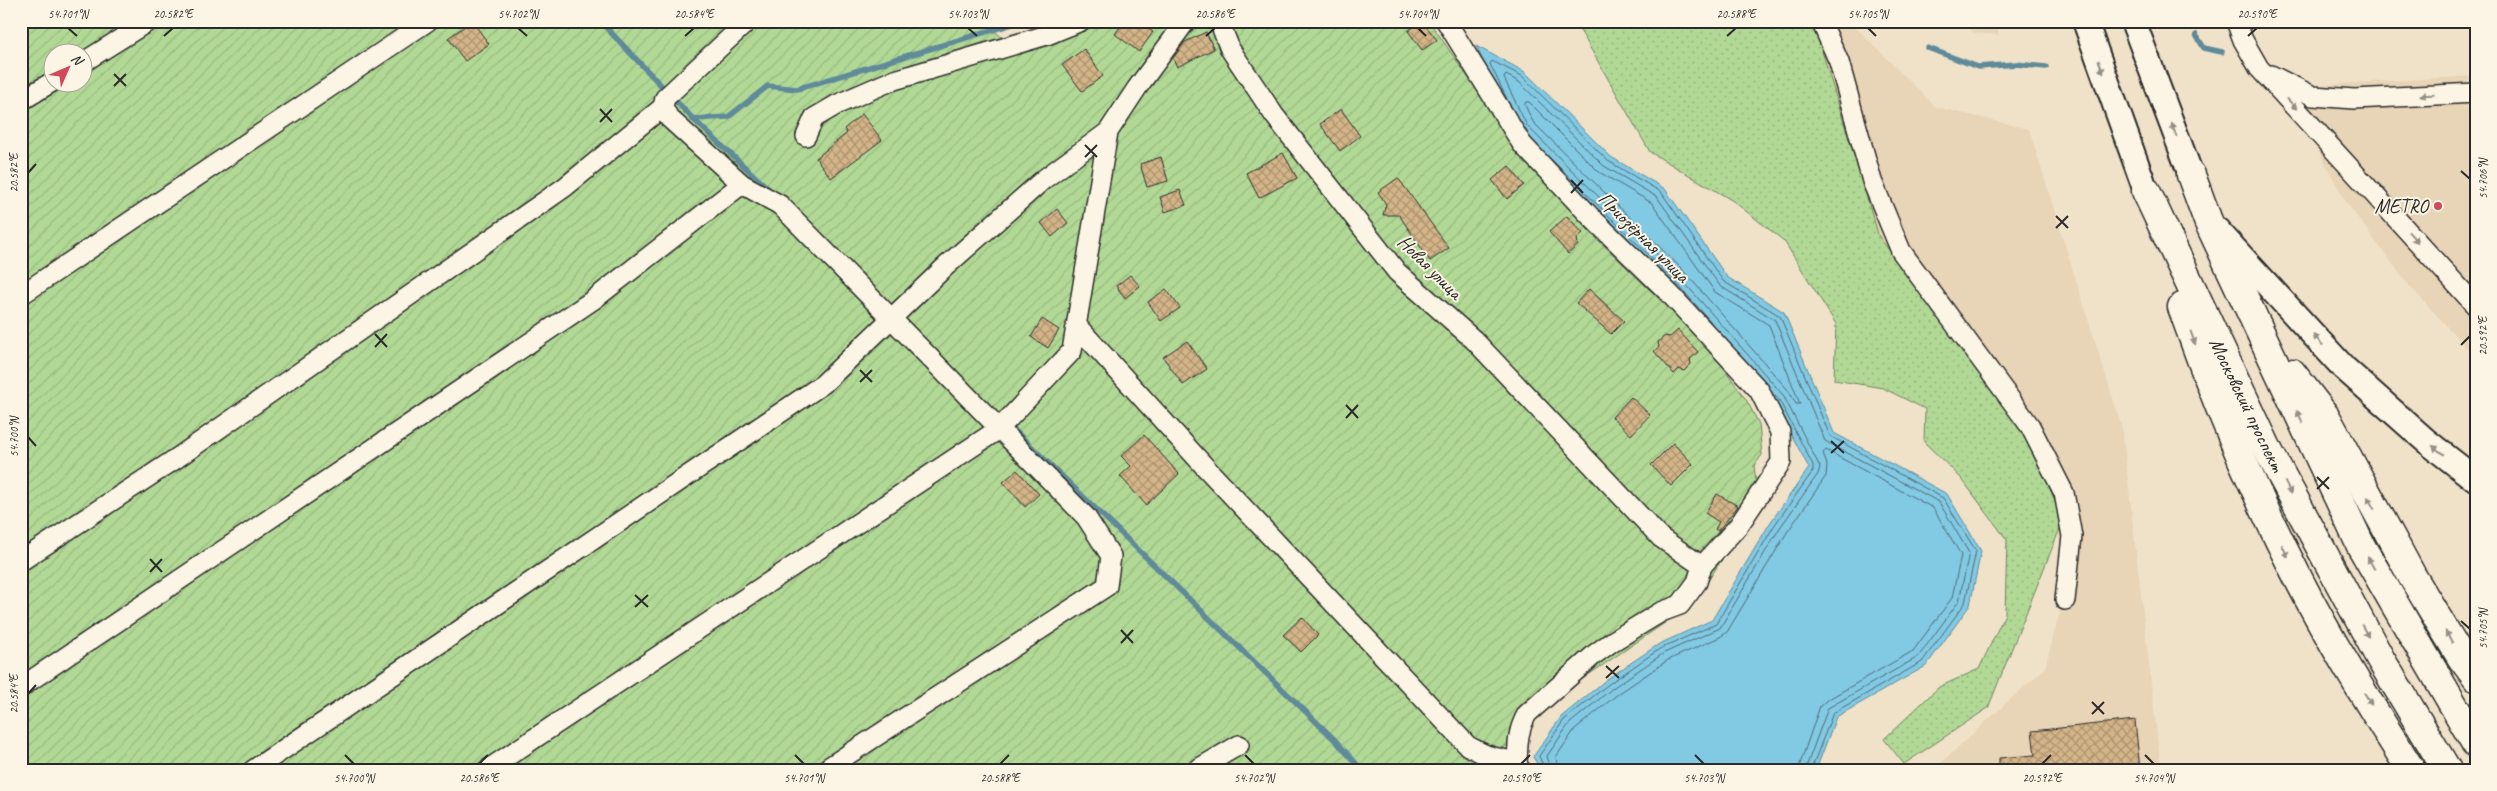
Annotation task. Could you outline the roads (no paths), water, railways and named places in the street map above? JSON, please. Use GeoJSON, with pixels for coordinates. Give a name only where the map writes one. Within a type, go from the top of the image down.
{"type":"FeatureCollection","features":[{"type":"Feature","properties":{"kind":"highway","name":"Московский проспект"},"geometry":{"type":"LineString","coordinates":[[2191,175],[2208,221],[2361,546],[2476,744]]}},
{"type":"Feature","properties":{"kind":"highway"},"geometry":{"type":"LineString","coordinates":[[2146,191],[2181,304],[2204,369],[2237,450],[2300,581],[2407,764]]}},
{"type":"Feature","properties":{"kind":"highway","name":"Московский проспект"},"geometry":{"type":"LineString","coordinates":[[2146,191],[2270,454],[2381,660],[2447,770]]}},
{"type":"Feature","properties":{"kind":"highway"},"geometry":{"type":"LineString","coordinates":[[2258,328],[2326,417],[2408,568],[2461,657],[2476,678]]}},
{"type":"Feature","properties":{"kind":"highway"},"geometry":{"type":"LineString","coordinates":[[2412,636],[2447,669],[2476,707]]}},
{"type":"Feature","properties":{"kind":"main road","name":"Московский проспект"},"geometry":{"type":"LineString","coordinates":[[2085,21],[2146,191]]}},
{"type":"Feature","properties":{"kind":"main road","name":"Московский проспект"},"geometry":{"type":"LineString","coordinates":[[2133,21],[2191,175]]}},
{"type":"Feature","properties":{"kind":"main road"},"geometry":{"type":"LineString","coordinates":[[2208,221],[2344,368],[2425,440],[2476,480]]}},
{"type":"Feature","properties":{"kind":"street"},"geometry":{"type":"LineString","coordinates":[[92,57],[149,21]]}},
{"type":"Feature","properties":{"kind":"street"},"geometry":{"type":"LineString","coordinates":[[21,294],[428,21]]}},
{"type":"Feature","properties":{"kind":"street"},"geometry":{"type":"LineString","coordinates":[[21,561],[176,458],[565,187],[663,108],[665,98],[748,21]]}},
{"type":"Feature","properties":{"kind":"street"},"geometry":{"type":"LineString","coordinates":[[806,136],[814,118],[838,104],[891,81],[1047,35],[1081,21]]}},
{"type":"Feature","properties":{"kind":"street"},"geometry":{"type":"LineString","coordinates":[[253,770],[823,384],[891,321],[945,267],[1044,179],[1108,132],[1137,88],[1186,21]]}},
{"type":"Feature","properties":{"kind":"street","name":"Новая улица"},"geometry":{"type":"LineString","coordinates":[[1219,21],[1230,49],[1274,115],[1397,272],[1474,340],[1661,538],[1702,566]]}},
{"type":"Feature","properties":{"kind":"street","name":"Приозёрная улица"},"geometry":{"type":"LineString","coordinates":[[1446,21],[1522,144],[1591,217],[1670,294],[1759,390],[1780,432],[1780,462],[1739,524],[1702,566]]}},
{"type":"Feature","properties":{"kind":"street"},"geometry":{"type":"LineString","coordinates":[[1821,21],[1839,62],[1872,181],[1901,251],[2030,426],[2064,493],[2072,536],[2066,600]]}},
{"type":"Feature","properties":{"kind":"street"},"geometry":{"type":"LineString","coordinates":[[2236,21],[2243,40],[2259,68],[2476,306]]}},
{"type":"Feature","properties":{"kind":"street"},"geometry":{"type":"LineString","coordinates":[[2259,68],[2313,96],[2354,98],[2476,93]]}},
{"type":"Feature","properties":{"kind":"street"},"geometry":{"type":"LineString","coordinates":[[21,101],[42,88]]}},
{"type":"Feature","properties":{"kind":"street"},"geometry":{"type":"LineString","coordinates":[[663,108],[669,118],[742,184],[780,205],[891,321],[1086,517],[1111,556],[1107,586],[828,769]]}},
{"type":"Feature","properties":{"kind":"street"},"geometry":{"type":"LineString","coordinates":[[487,770],[999,429],[1072,351],[1108,132]]}},
{"type":"Feature","properties":{"kind":"street"},"geometry":{"type":"LineString","coordinates":[[21,687],[593,300],[742,184]]}},
{"type":"Feature","properties":{"kind":"street"},"geometry":{"type":"LineString","coordinates":[[1077,326],[1206,469],[1468,746],[1490,756],[1504,758],[1519,767]]}},
{"type":"Feature","properties":{"kind":"street"},"geometry":{"type":"LineString","coordinates":[[1519,767],[1517,742],[1520,726],[1527,714],[1607,645],[1661,612],[1680,605],[1697,582],[1702,566]]}},
{"type":"Feature","properties":{"kind":"street"},"geometry":{"type":"LineString","coordinates":[[1196,770],[1239,745]]}},
{"type":"Feature","properties":{"kind":"water"},"geometry":{"type":"Polygon","coordinates":[[[1476,46],[1525,72],[1611,157],[1665,189],[1727,277],[1784,312],[1834,433],[1947,494],[1981,551],[1970,605],[1926,666],[1836,717],[1816,770],[1541,770],[1533,757],[1561,717],[1607,679],[1659,644],[1712,620],[1770,523],[1809,468],[1774,402],[1517,133],[1476,46]]]}},
{"type":"Feature","properties":{"kind":"waterway"},"geometry":{"type":"LineString","coordinates":[[600,21],[693,119],[772,192]]}},
{"type":"Feature","properties":{"kind":"waterway"},"geometry":{"type":"LineString","coordinates":[[693,119],[728,117],[768,86],[797,89],[1022,21]]}},
{"type":"Feature","properties":{"kind":"waterway"},"geometry":{"type":"LineString","coordinates":[[2196,35],[2204,48],[2222,52]]}},
{"type":"Feature","properties":{"kind":"waterway"},"geometry":{"type":"LineString","coordinates":[[1928,48],[1978,67],[2016,64],[2046,67]]}},
{"type":"Feature","properties":{"kind":"waterway"},"geometry":{"type":"LineString","coordinates":[[1007,423],[1335,740],[1362,770]]}},
{"type":"Feature","properties":{"kind":"place","name":"METRO"},"geometry":{"type":"Point","coordinates":[2438,206]}}]}
